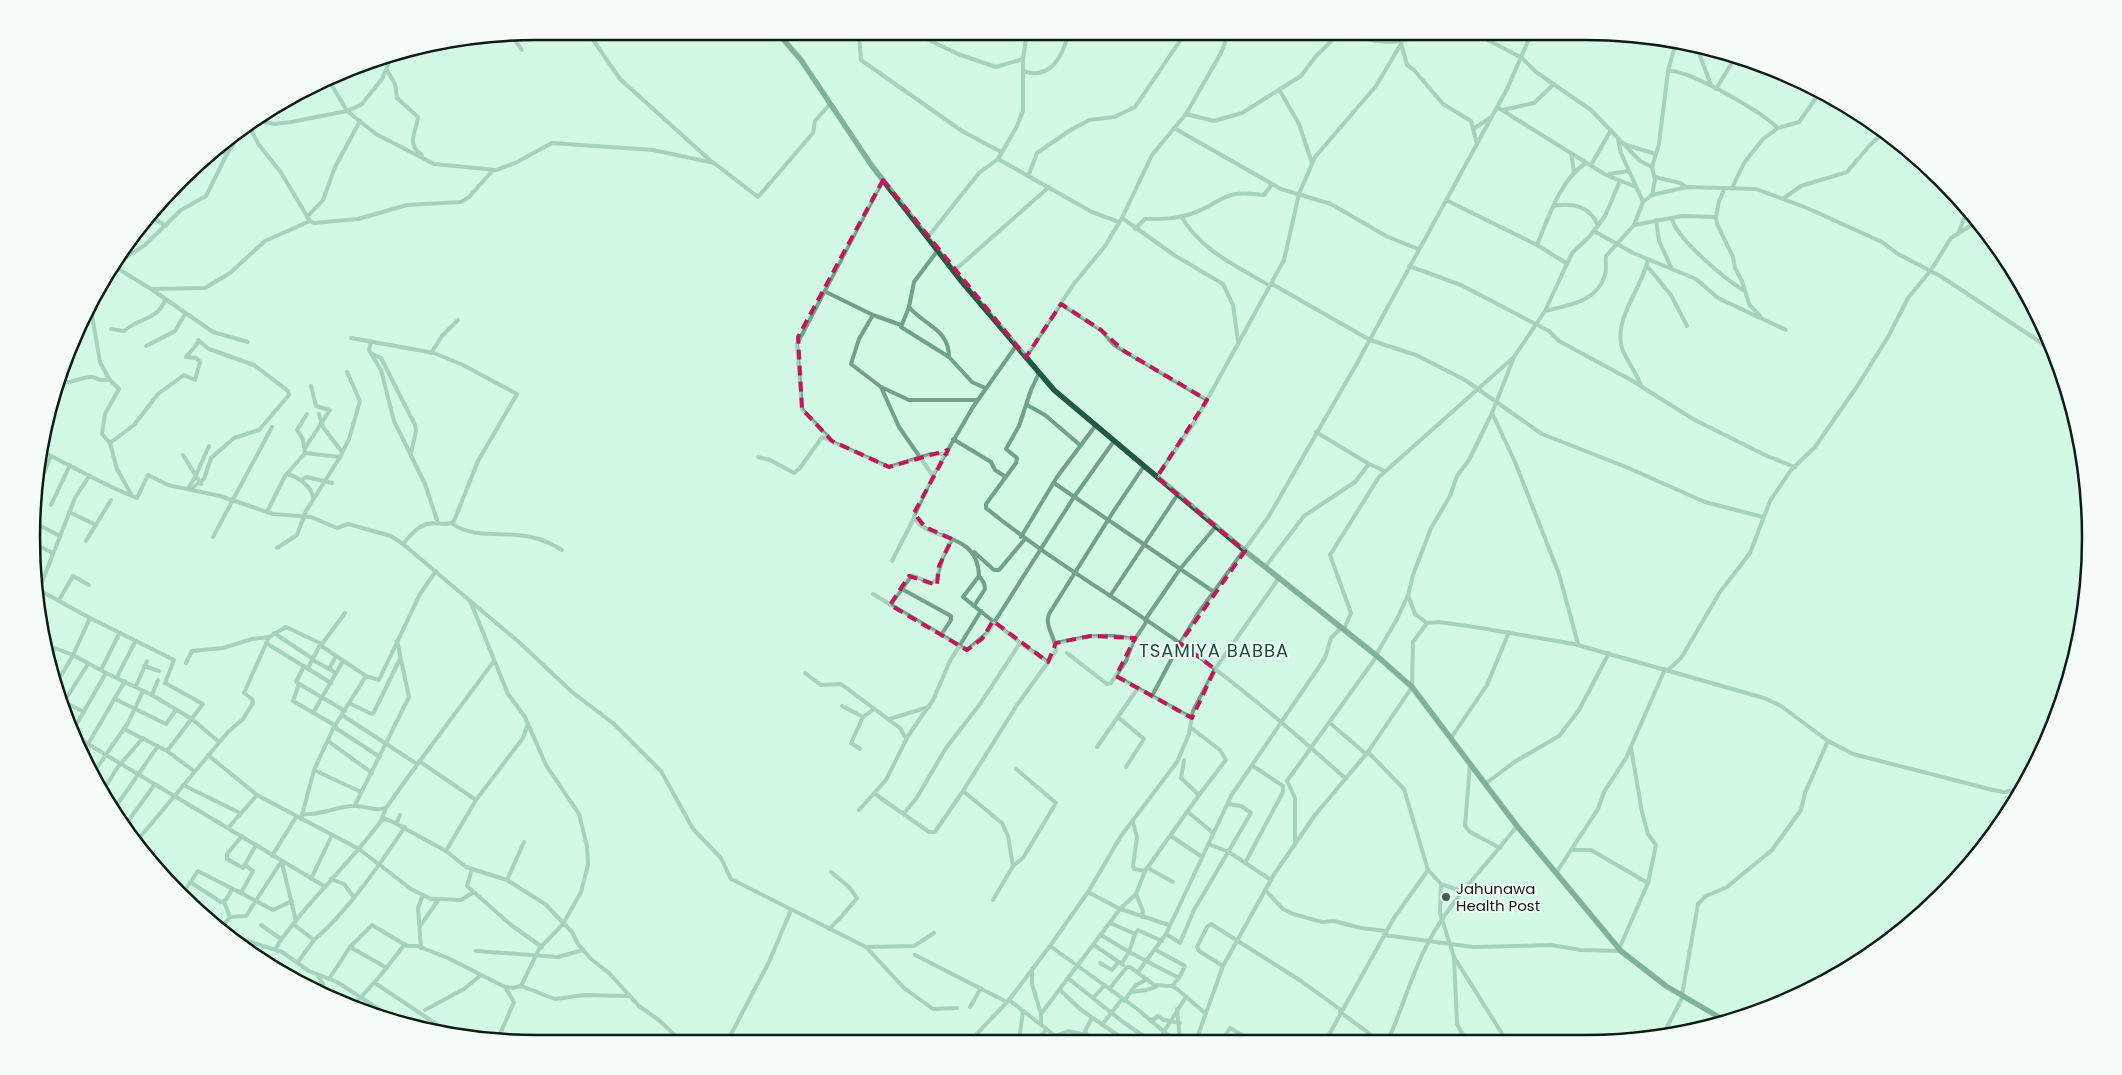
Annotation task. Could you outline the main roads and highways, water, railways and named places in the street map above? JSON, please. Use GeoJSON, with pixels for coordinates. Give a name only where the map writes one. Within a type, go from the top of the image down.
{"type":"FeatureCollection","features":[{"type":"Feature","properties":{"kind":"main road"},"geometry":{"type":"LineString","coordinates":[[783,40],[801,60],[883,180],[954,271],[1061,397],[1217,525],[1245,551],[1376,655],[1412,687],[1517,826],[1620,950],[1643,970],[1718,1017]]}},
{"type":"Feature","properties":{"kind":"place","name":"Jahunawa Health Post"},"geometry":{"type":"Point","coordinates":[1446,897]}},
{"type":"Feature","properties":{"kind":"district","name":"TSAMIYA BABBA"},"geometry":{"type":"Point","coordinates":[1214,650]}}]}
